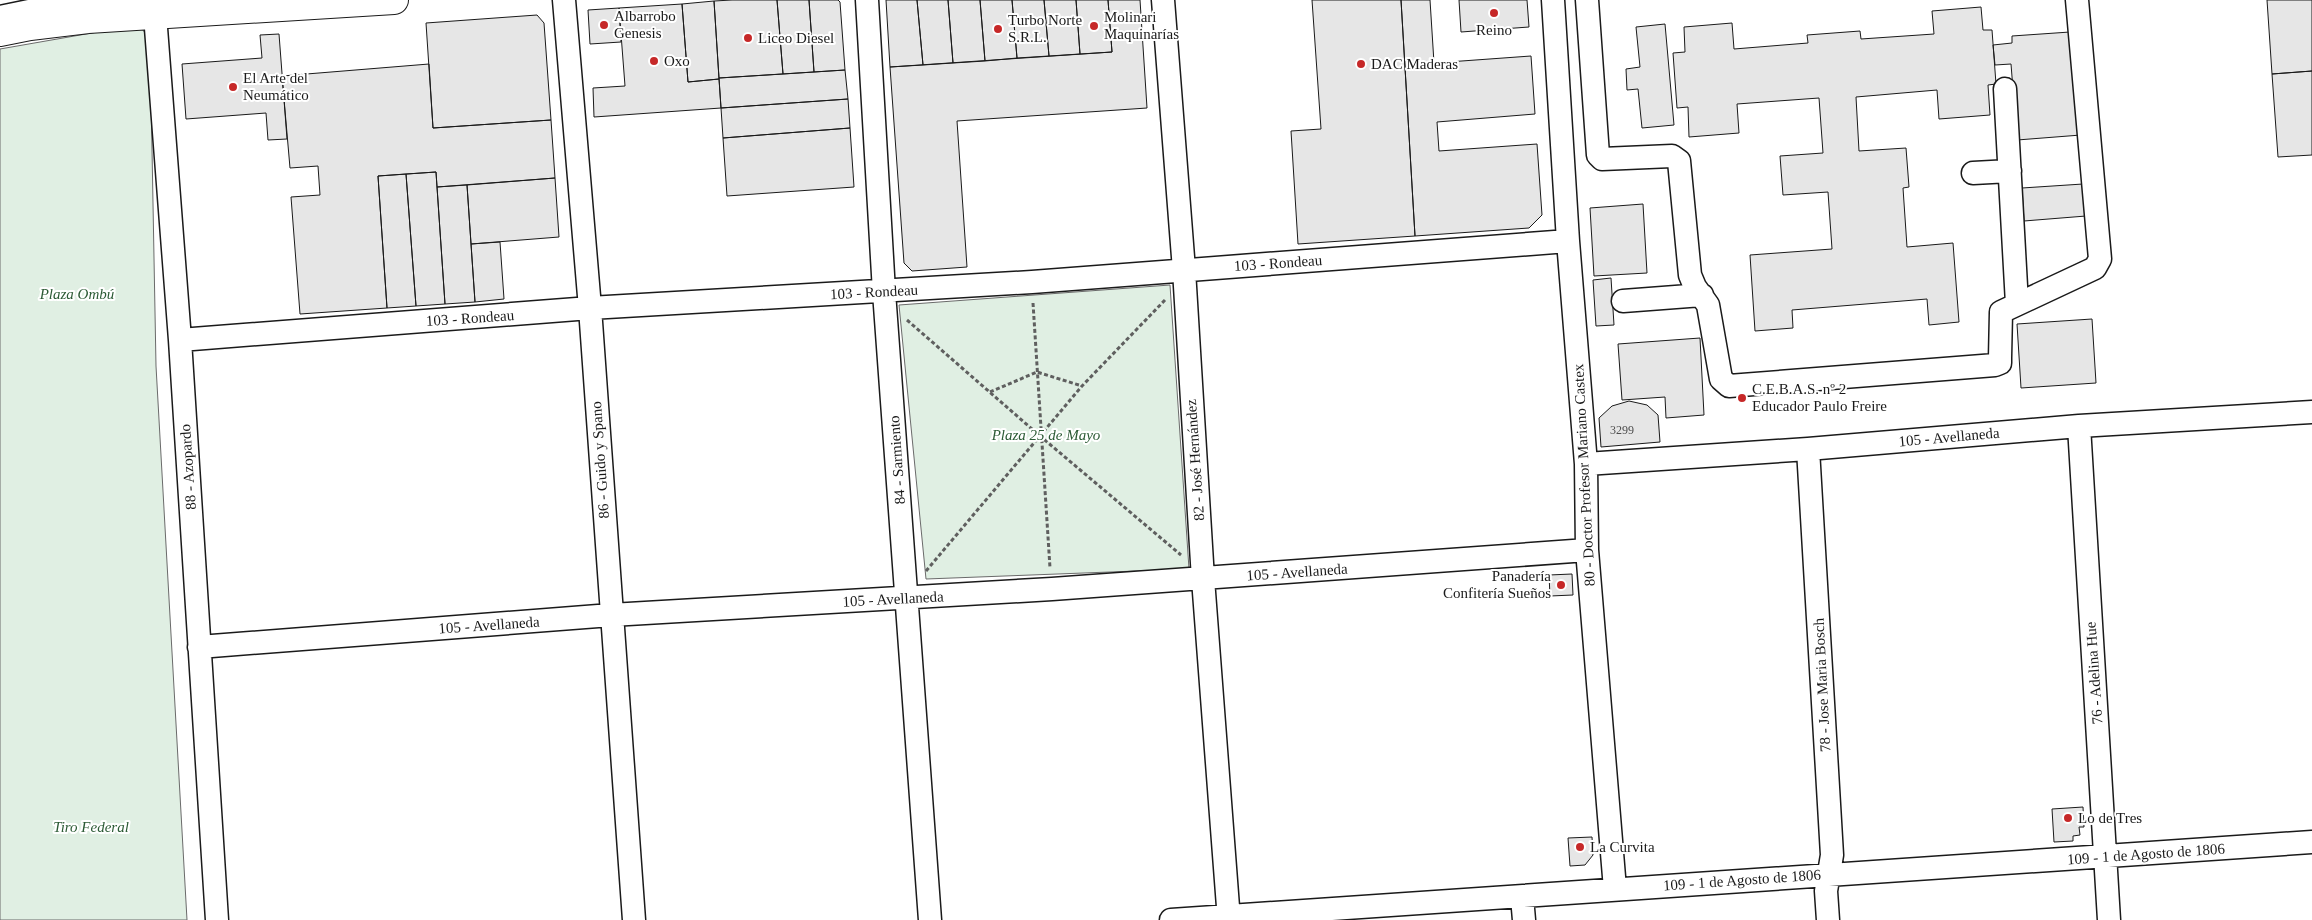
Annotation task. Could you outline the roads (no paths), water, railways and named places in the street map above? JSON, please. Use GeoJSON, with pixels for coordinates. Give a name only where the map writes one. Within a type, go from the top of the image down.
{"type":"FeatureCollection","features":[{"type":"Feature","properties":{"kind":"main road"},"geometry":{"type":"LineString","coordinates":[[0,32],[156,7],[394,0]]}},
{"type":"Feature","properties":{"kind":"street","name":"86 - Guido y Spano"},"geometry":{"type":"LineString","coordinates":[[564,0],[590,308],[634,920]]}},
{"type":"Feature","properties":{"kind":"street","name":"84 - Sarmiento"},"geometry":{"type":"LineString","coordinates":[[867,0],[885,297],[930,920]]}},
{"type":"Feature","properties":{"kind":"street","name":"82 - José Hernández"},"geometry":{"type":"LineString","coordinates":[[1163,0],[1184,275],[1203,576],[1228,918]]}},
{"type":"Feature","properties":{"kind":"street","name":"80 - Doctor Profesor Mariano Castex"},"geometry":{"type":"LineString","coordinates":[[1553,0],[1568,241],[1586,464],[1587,550],[1615,889]]}},
{"type":"Feature","properties":{"kind":"street"},"geometry":{"type":"LineString","coordinates":[[1587,0],[1599,157],[1602,159],[1672,156],[1679,161],[1690,275],[1695,287],[1708,305],[1722,379],[1729,386],[1995,365],[2000,363],[1999,316],[2004,309],[2095,268],[2099,264],[2077,0]]}},
{"type":"Feature","properties":{"kind":"street"},"geometry":{"type":"LineString","coordinates":[[0,18],[39,10],[156,7]]}},
{"type":"Feature","properties":{"kind":"street","name":"88 - Azopardo"},"geometry":{"type":"LineString","coordinates":[[156,7],[180,340],[217,920]]}},
{"type":"Feature","properties":{"kind":"street"},"geometry":{"type":"LineString","coordinates":[[2005,89],[2017,304]]}},
{"type":"Feature","properties":{"kind":"street"},"geometry":{"type":"LineString","coordinates":[[1973,173],[2010,171]]}},
{"type":"Feature","properties":{"kind":"street","name":"103 - Rondeau"},"geometry":{"type":"LineString","coordinates":[[180,340],[590,308],[885,297],[1032,282],[1184,275],[1568,241]]}},
{"type":"Feature","properties":{"kind":"street"},"geometry":{"type":"LineString","coordinates":[[1623,301],[1702,295]]}},
{"type":"Feature","properties":{"kind":"street","name":"105 - Avellaneda"},"geometry":{"type":"LineString","coordinates":[[1586,464],[1808,449],[2079,426],[2312,412]]}},
{"type":"Feature","properties":{"kind":"street","name":"76 - Adelina Hue"},"geometry":{"type":"LineString","coordinates":[[2079,426],[2110,920]]}},
{"type":"Feature","properties":{"kind":"street","name":"78 - Jose Maria Bosch"},"geometry":{"type":"LineString","coordinates":[[1808,449],[1832,855],[1826,891],[1828,920]]}},
{"type":"Feature","properties":{"kind":"street","name":"105 - Avellaneda"},"geometry":{"type":"LineString","coordinates":[[199,647],[611,615],[907,595],[1052,589],[1203,576],[1587,550]]}},
{"type":"Feature","properties":{"kind":"street","name":"109 - 1 de Agosto de 1806"},"geometry":{"type":"LineString","coordinates":[[1171,920],[1228,918],[1615,889],[2312,842]]}},
{"type":"Feature","properties":{"kind":"street"},"geometry":{"type":"LineString","coordinates":[[1522,897],[1524,920]]}},
{"type":"Feature","properties":{"kind":"place","name":"Reino"},"geometry":{"type":"Point","coordinates":[1494,13]}},
{"type":"Feature","properties":{"kind":"place","name":"Albarrobo Genesis"},"geometry":{"type":"Point","coordinates":[604,25]}},
{"type":"Feature","properties":{"kind":"place","name":"Molinari Maquinarías"},"geometry":{"type":"Point","coordinates":[1094,26]}},
{"type":"Feature","properties":{"kind":"place","name":"Turbo Norte S.R.L."},"geometry":{"type":"Point","coordinates":[998,29]}},
{"type":"Feature","properties":{"kind":"place","name":"Liceo Diesel"},"geometry":{"type":"Point","coordinates":[748,38]}},
{"type":"Feature","properties":{"kind":"place","name":"Oxo"},"geometry":{"type":"Point","coordinates":[654,61]}},
{"type":"Feature","properties":{"kind":"place","name":"DAC Maderas"},"geometry":{"type":"Point","coordinates":[1361,64]}},
{"type":"Feature","properties":{"kind":"place","name":"El Arte del Neumático"},"geometry":{"type":"Point","coordinates":[233,87]}},
{"type":"Feature","properties":{"kind":"place","name":"C.E.B.A.S. nº 2 Educador Paulo Freire"},"geometry":{"type":"Point","coordinates":[1742,398]}},
{"type":"Feature","properties":{"kind":"place","name":"Panadería Confitería Sueños"},"geometry":{"type":"Point","coordinates":[1561,585]}},
{"type":"Feature","properties":{"kind":"place","name":"Lo de Tres"},"geometry":{"type":"Point","coordinates":[2068,818]}},
{"type":"Feature","properties":{"kind":"place","name":"La Curvita"},"geometry":{"type":"Point","coordinates":[1580,847]}},
{"type":"Feature","properties":{"kind":"park label","name":"Plaza Ombú"},"geometry":{"type":"Point","coordinates":[77,294]}},
{"type":"Feature","properties":{"kind":"park label","name":"Plaza 25 de Mayo"},"geometry":{"type":"Point","coordinates":[1046,435]}},
{"type":"Feature","properties":{"kind":"park label","name":"Tiro Federal"},"geometry":{"type":"Point","coordinates":[91,827]}}]}
